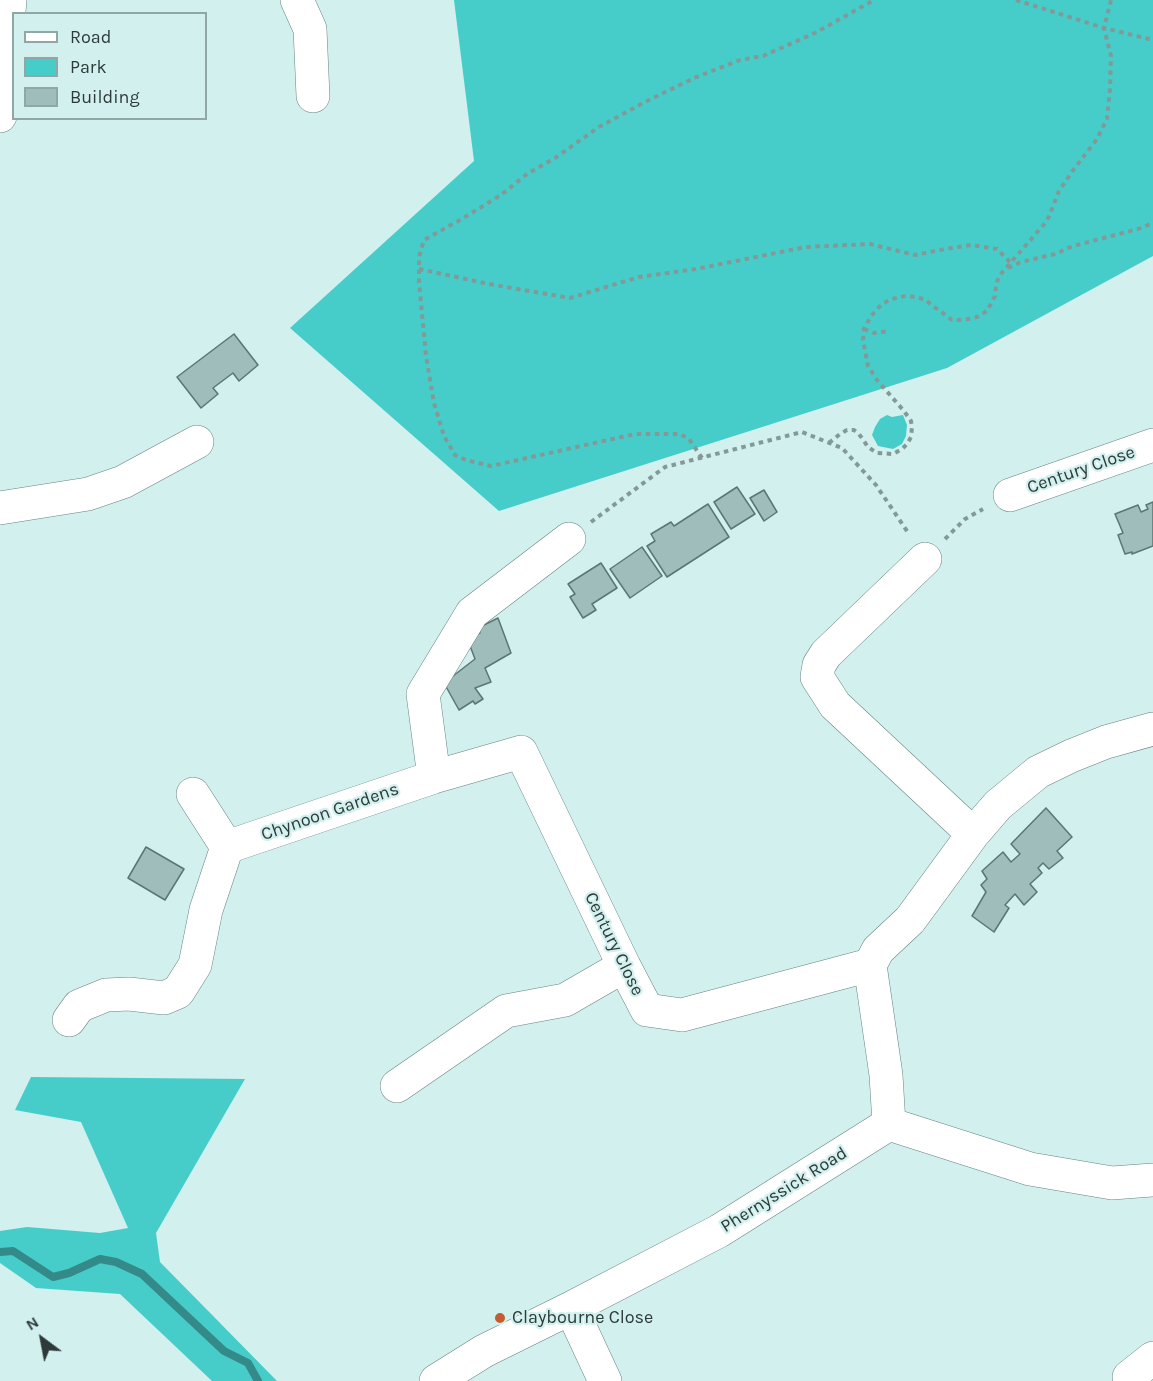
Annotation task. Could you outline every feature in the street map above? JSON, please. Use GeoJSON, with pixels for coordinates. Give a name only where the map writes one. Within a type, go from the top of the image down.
{"type":"FeatureCollection","features":[{"type":"Feature","properties":{"kind":"street"},"geometry":{"type":"LineString","coordinates":[[0,116],[10,0]]}},
{"type":"Feature","properties":{"kind":"street"},"geometry":{"type":"LineString","coordinates":[[297,0],[310,29],[314,96]]}},
{"type":"Feature","properties":{"kind":"street"},"geometry":{"type":"LineString","coordinates":[[0,508],[88,494],[123,482],[197,442]]}},
{"type":"Feature","properties":{"kind":"street","name":"Century Close"},"geometry":{"type":"LineString","coordinates":[[1010,495],[1153,445]]}},
{"type":"Feature","properties":{"kind":"street"},"geometry":{"type":"LineString","coordinates":[[434,777],[423,694],[472,613],[569,539]]}},
{"type":"Feature","properties":{"kind":"street"},"geometry":{"type":"LineString","coordinates":[[925,559],[826,654],[819,665],[817,677],[836,705],[973,834]]}},
{"type":"Feature","properties":{"kind":"street"},"geometry":{"type":"LineString","coordinates":[[1153,729],[1106,742],[1038,772],[998,805],[973,834],[910,920],[878,950],[870,965],[886,1075],[890,1124],[1030,1169],[1112,1183],[1153,1180]]}},
{"type":"Feature","properties":{"kind":"street","name":"Century Close"},"geometry":{"type":"LineString","coordinates":[[434,777],[521,752],[647,1010],[682,1015],[870,965]]}},
{"type":"Feature","properties":{"kind":"street","name":"Chynoon Gardens"},"geometry":{"type":"LineString","coordinates":[[227,847],[434,777]]}},
{"type":"Feature","properties":{"kind":"street"},"geometry":{"type":"LineString","coordinates":[[69,1020],[79,1006],[106,995],[129,994],[164,998],[178,992],[195,965],[206,910],[227,847],[193,794]]}},
{"type":"Feature","properties":{"kind":"street"},"geometry":{"type":"LineString","coordinates":[[397,1086],[506,1011],[566,1000],[624,966]]}},
{"type":"Feature","properties":{"kind":"street","name":"Phernyssick Road"},"geometry":{"type":"LineString","coordinates":[[436,1381],[484,1351],[719,1232],[890,1124]]}},
{"type":"Feature","properties":{"kind":"street"},"geometry":{"type":"LineString","coordinates":[[571,1308],[605,1381]]}},
{"type":"Feature","properties":{"kind":"path"},"geometry":{"type":"LineString","coordinates":[[702,458],[689,439],[680,434],[635,434],[491,466],[454,456],[444,436],[434,403],[421,308],[419,257],[424,240],[501,195],[527,174],[600,127],[645,102],[694,78],[740,60],[763,56],[815,33],[874,0]]}},
{"type":"Feature","properties":{"kind":"path"},"geometry":{"type":"LineString","coordinates":[[1016,0],[1104,28],[1153,40]]}},
{"type":"Feature","properties":{"kind":"path"},"geometry":{"type":"LineString","coordinates":[[829,443],[847,430],[854,430],[860,434],[868,447],[877,453],[893,454],[907,444],[912,427],[911,421],[868,366],[863,340],[864,329],[871,316],[882,304],[892,299],[905,297],[926,300],[952,320],[964,320],[987,312],[996,296],[999,276],[1047,221],[1059,191],[1097,139],[1107,119],[1111,56],[1104,28],[1111,0]]}},
{"type":"Feature","properties":{"kind":"path"},"geometry":{"type":"LineString","coordinates":[[1005,270],[1021,262],[1055,254],[1073,246],[1153,223]]}},
{"type":"Feature","properties":{"kind":"path"},"geometry":{"type":"LineString","coordinates":[[419,270],[570,298],[639,276],[696,269],[806,247],[870,244],[915,255],[971,245],[997,249],[1011,263]]}},
{"type":"Feature","properties":{"kind":"path"},"geometry":{"type":"LineString","coordinates":[[864,329],[874,333],[890,331]]}},
{"type":"Feature","properties":{"kind":"path"},"geometry":{"type":"LineString","coordinates":[[569,539],[664,467],[802,432],[842,448],[876,484],[925,559],[965,519],[1010,495]]}},
{"type":"Feature","properties":{"kind":"green space"},"geometry":{"type":"Polygon","coordinates":[[[454,0],[1153,0],[1153,256],[947,368],[499,511],[290,328],[474,161],[454,0]]]}},
{"type":"Feature","properties":{"kind":"green space"},"geometry":{"type":"Polygon","coordinates":[[[887,415],[892,417],[903,415],[907,425],[906,436],[902,444],[893,449],[878,446],[872,435],[880,419],[887,415]]]}},
{"type":"Feature","properties":{"kind":"green space"},"geometry":{"type":"Polygon","coordinates":[[[31,1077],[245,1079],[156,1233],[160,1262],[277,1381],[212,1381],[120,1294],[36,1288],[0,1263],[0,1231],[27,1227],[100,1233],[128,1228],[81,1122],[15,1110],[31,1077]]]}},
{"type":"Feature","properties":{"kind":"building"},"geometry":{"type":"Polygon","coordinates":[[[234,334],[258,365],[239,381],[233,373],[213,388],[218,394],[201,408],[177,377],[234,334]]]}},
{"type":"Feature","properties":{"kind":"building"},"geometry":{"type":"Polygon","coordinates":[[[737,487],[755,514],[731,529],[714,502],[737,487]]]}},
{"type":"Feature","properties":{"kind":"building"},"geometry":{"type":"Polygon","coordinates":[[[764,490],[777,512],[764,521],[750,498],[764,490]]]}},
{"type":"Feature","properties":{"kind":"building"},"geometry":{"type":"Polygon","coordinates":[[[1153,502],[1153,546],[1132,554],[1132,552],[1125,554],[1118,535],[1123,533],[1115,514],[1138,505],[1141,512],[1148,509],[1146,505],[1153,502]]]}},
{"type":"Feature","properties":{"kind":"building"},"geometry":{"type":"Polygon","coordinates":[[[708,504],[729,537],[667,577],[647,546],[655,541],[651,534],[671,522],[674,526],[708,504]]]}},
{"type":"Feature","properties":{"kind":"building"},"geometry":{"type":"Polygon","coordinates":[[[642,547],[662,576],[630,598],[610,569],[642,547]]]}},
{"type":"Feature","properties":{"kind":"building"},"geometry":{"type":"Polygon","coordinates":[[[601,563],[617,588],[592,604],[596,610],[583,618],[570,597],[575,594],[568,584],[601,563]]]}},
{"type":"Feature","properties":{"kind":"building"},"geometry":{"type":"Polygon","coordinates":[[[498,618],[511,653],[485,668],[491,682],[475,688],[483,699],[475,704],[473,701],[459,710],[444,683],[475,659],[467,638],[480,633],[478,628],[498,618]]]}},
{"type":"Feature","properties":{"kind":"building"},"geometry":{"type":"Polygon","coordinates":[[[1046,808],[1072,837],[1057,851],[1063,858],[1049,869],[1043,863],[1038,868],[1042,873],[1030,884],[1037,892],[1024,905],[1015,894],[1005,905],[1009,908],[994,932],[972,916],[986,892],[981,885],[987,879],[982,871],[1003,852],[1011,862],[1020,854],[1011,844],[1046,808]]]}},
{"type":"Feature","properties":{"kind":"building"},"geometry":{"type":"Polygon","coordinates":[[[146,847],[184,869],[165,900],[128,878],[146,847]]]}},
{"type":"Feature","properties":{"kind":"waterway"},"geometry":{"type":"LineString","coordinates":[[0,1252],[13,1251],[53,1277],[69,1273],[100,1259],[116,1262],[142,1274],[224,1351],[248,1363],[258,1381]]}},
{"type":"Feature","properties":{"kind":"place","name":"Claybourne Close"},"geometry":{"type":"Point","coordinates":[500,1318]}}]}
